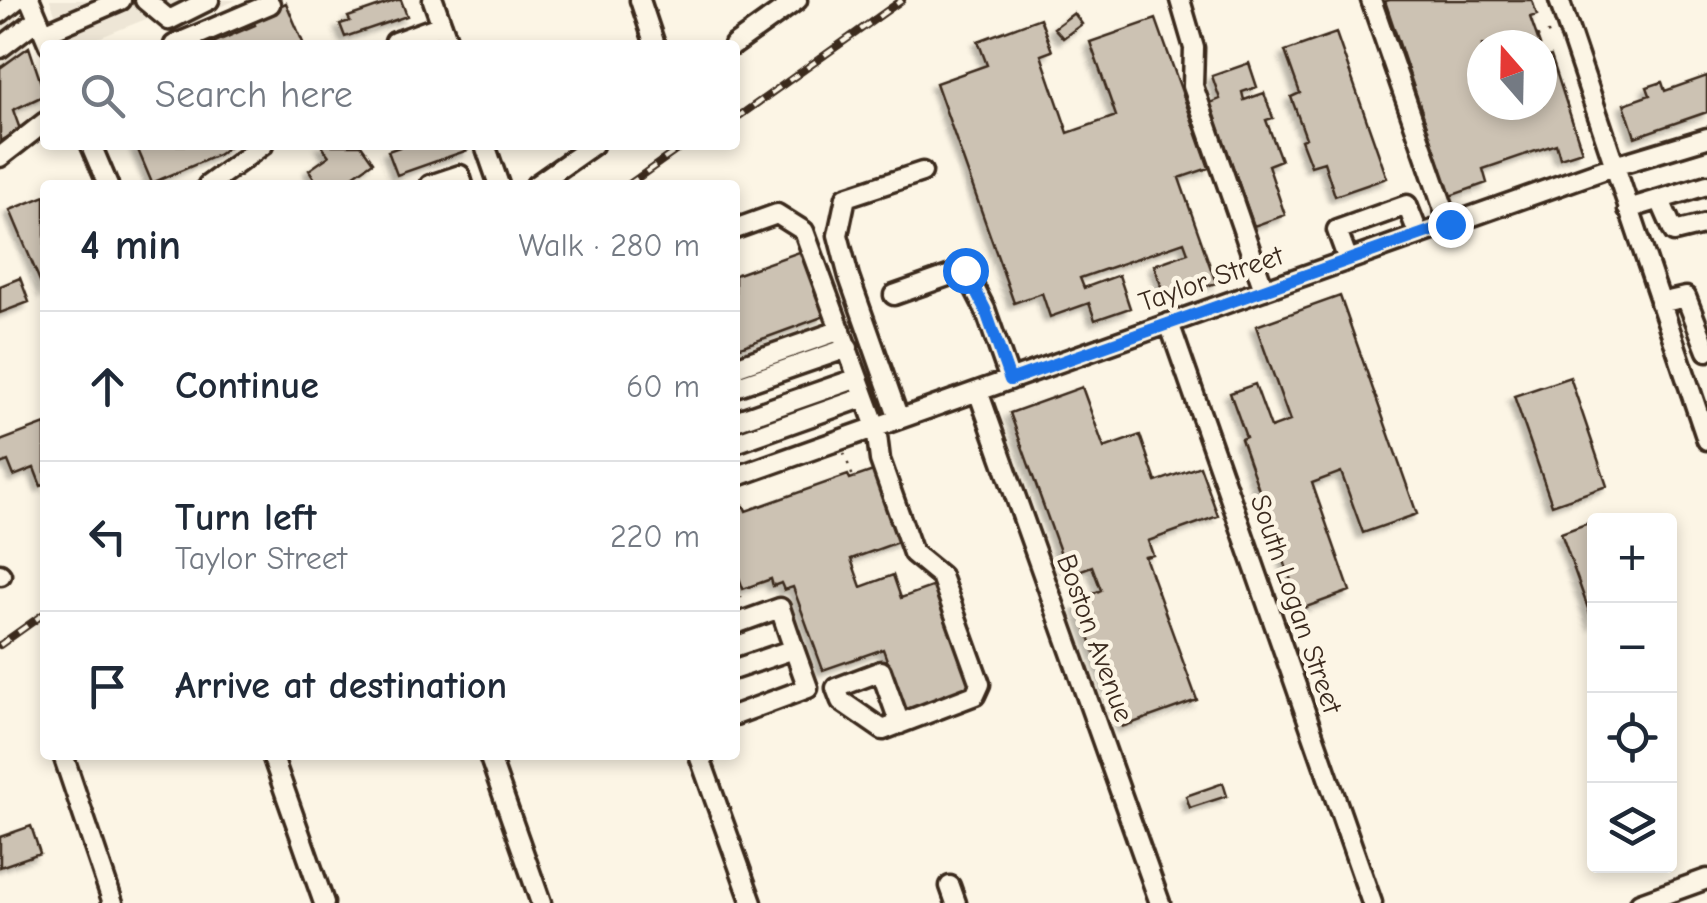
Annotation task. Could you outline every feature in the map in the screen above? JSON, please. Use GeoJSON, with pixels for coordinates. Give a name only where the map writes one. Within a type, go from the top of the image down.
{"type":"FeatureCollection","features":[{"type":"Feature","properties":{"kind":"street"},"geometry":{"type":"LineString","coordinates":[[0,13],[16,0]]}},
{"type":"Feature","properties":{"kind":"street"},"geometry":{"type":"LineString","coordinates":[[30,0],[44,32]]}},
{"type":"Feature","properties":{"kind":"street"},"geometry":{"type":"LineString","coordinates":[[0,48],[44,32],[94,6],[121,0]]}},
{"type":"Feature","properties":{"kind":"street"},"geometry":{"type":"LineString","coordinates":[[146,0],[169,20],[209,0]]}},
{"type":"Feature","properties":{"kind":"street"},"geometry":{"type":"LineString","coordinates":[[433,0],[447,40]]}},
{"type":"Feature","properties":{"kind":"street"},"geometry":{"type":"LineString","coordinates":[[640,0],[654,40]]}},
{"type":"Feature","properties":{"kind":"street"},"geometry":{"type":"LineString","coordinates":[[740,41],[797,0]]}},
{"type":"Feature","properties":{"kind":"street"},"geometry":{"type":"LineString","coordinates":[[1180,0],[1194,48],[1193,86],[1264,290]]}},
{"type":"Feature","properties":{"kind":"street"},"geometry":{"type":"LineString","coordinates":[[1371,0],[1450,224]]}},
{"type":"Feature","properties":{"kind":"street"},"geometry":{"type":"LineString","coordinates":[[1559,0],[1707,440]]}},
{"type":"Feature","properties":{"kind":"street"},"geometry":{"type":"LineString","coordinates":[[186,40],[270,4]]}},
{"type":"Feature","properties":{"kind":"street"},"geometry":{"type":"LineString","coordinates":[[401,40],[442,25]]}},
{"type":"Feature","properties":{"kind":"street"},"geometry":{"type":"LineString","coordinates":[[0,156],[40,126]]}},
{"type":"Feature","properties":{"kind":"street","name":"Taylor Street"},"geometry":{"type":"LineString","coordinates":[[740,471],[899,419],[1614,166],[1707,138]]}},
{"type":"Feature","properties":{"kind":"street"},"geometry":{"type":"LineString","coordinates":[[93,150],[106,180]]}},
{"type":"Feature","properties":{"kind":"street"},"geometry":{"type":"LineString","coordinates":[[215,180],[256,150]]}},
{"type":"Feature","properties":{"kind":"street"},"geometry":{"type":"LineString","coordinates":[[487,150],[497,180]]}},
{"type":"Feature","properties":{"kind":"street"},"geometry":{"type":"LineString","coordinates":[[543,180],[586,150]]}},
{"type":"Feature","properties":{"kind":"street"},"geometry":{"type":"LineString","coordinates":[[899,419],[838,234],[846,197],[922,172]]}},
{"type":"Feature","properties":{"kind":"street"},"geometry":{"type":"LineString","coordinates":[[1628,209],[1707,185]]}},
{"type":"Feature","properties":{"kind":"street"},"geometry":{"type":"LineString","coordinates":[[1660,200],[1674,232],[1707,224]]}},
{"type":"Feature","properties":{"kind":"street"},"geometry":{"type":"LineString","coordinates":[[1348,260],[1337,230],[1407,205],[1419,235]]}},
{"type":"Feature","properties":{"kind":"street"},"geometry":{"type":"LineString","coordinates":[[740,227],[777,214],[804,231],[876,427],[880,460],[914,553],[941,576],[980,684],[976,695],[883,730],[841,700],[836,688]]}},
{"type":"Feature","properties":{"kind":"street"},"geometry":{"type":"LineString","coordinates":[[894,295],[965,270],[985,309],[1010,380]]}},
{"type":"Feature","properties":{"kind":"street"},"geometry":{"type":"LineString","coordinates":[[1660,303],[1686,297],[1707,351]]}},
{"type":"Feature","properties":{"kind":"street","name":"South Logan Street"},"geometry":{"type":"LineString","coordinates":[[1168,324],[1372,903]]}},
{"type":"Feature","properties":{"kind":"street"},"geometry":{"type":"LineString","coordinates":[[740,365],[844,339]]}},
{"type":"Feature","properties":{"kind":"street"},"geometry":{"type":"LineString","coordinates":[[740,386],[844,339]]}},
{"type":"Feature","properties":{"kind":"street"},"geometry":{"type":"LineString","coordinates":[[740,419],[858,378]]}},
{"type":"Feature","properties":{"kind":"street","name":"Boston Avenue"},"geometry":{"type":"LineString","coordinates":[[978,391],[1160,903]]}},
{"type":"Feature","properties":{"kind":"street"},"geometry":{"type":"LineString","coordinates":[[740,440],[865,397]]}},
{"type":"Feature","properties":{"kind":"street"},"geometry":{"type":"LineString","coordinates":[[740,622],[780,608],[808,688]]}},
{"type":"Feature","properties":{"kind":"street"},"geometry":{"type":"LineString","coordinates":[[740,667],[794,649]]}},
{"type":"Feature","properties":{"kind":"street"},"geometry":{"type":"LineString","coordinates":[[740,713],[808,688],[836,688],[881,672],[900,724]]}},
{"type":"Feature","properties":{"kind":"street"},"geometry":{"type":"LineString","coordinates":[[65,760],[114,903]]}},
{"type":"Feature","properties":{"kind":"street"},"geometry":{"type":"LineString","coordinates":[[274,760],[324,903]]}},
{"type":"Feature","properties":{"kind":"street"},"geometry":{"type":"LineString","coordinates":[[491,760],[541,903]]}},
{"type":"Feature","properties":{"kind":"street"},"geometry":{"type":"LineString","coordinates":[[701,760],[752,903]]}},
{"type":"Feature","properties":{"kind":"street"},"geometry":{"type":"LineString","coordinates":[[1640,903],[1707,879]]}},
{"type":"Feature","properties":{"kind":"path"},"geometry":{"type":"LineString","coordinates":[[844,452],[853,477]]}},
{"type":"Feature","properties":{"kind":"path"},"geometry":{"type":"LineString","coordinates":[[740,592],[742,598]]}},
{"type":"Feature","properties":{"kind":"shaded area"},"geometry":{"type":"Polygon","coordinates":[[[0,0],[10,0],[40,74],[40,121],[0,151],[0,0]]]}},
{"type":"Feature","properties":{"kind":"shaded area"},"geometry":{"type":"Polygon","coordinates":[[[50,0],[237,0],[169,27],[151,17],[94,40],[65,40],[50,0]]]}},
{"type":"Feature","properties":{"kind":"building"},"geometry":{"type":"Polygon","coordinates":[[[401,0],[407,16],[345,37],[340,24],[350,21],[348,17],[401,0]]]}},
{"type":"Feature","properties":{"kind":"building"},"geometry":{"type":"Polygon","coordinates":[[[1532,0],[1537,15],[1530,17],[1535,30],[1467,30],[1467,120],[1557,120],[1557,74],[1582,151],[1560,158],[1556,144],[1483,169],[1487,183],[1450,196],[1385,1],[1532,0]]]}},
{"type":"Feature","properties":{"kind":"building"},"geometry":{"type":"Polygon","coordinates":[[[286,3],[302,40],[220,40],[255,25],[252,18],[286,3]]]}},
{"type":"Feature","properties":{"kind":"building"},"geometry":{"type":"Polygon","coordinates":[[[1074,13],[1082,24],[1063,38],[1054,28],[1074,13]]]}},
{"type":"Feature","properties":{"kind":"building"},"geometry":{"type":"Polygon","coordinates":[[[1040,18],[1052,51],[1041,55],[1068,133],[1116,116],[1090,42],[1156,19],[1209,168],[1179,178],[1216,283],[1166,300],[1154,265],[1188,253],[1184,242],[1080,278],[1084,288],[1119,275],[1130,308],[1095,320],[1089,303],[1050,317],[1042,293],[1014,303],[936,83],[987,65],[978,41],[1040,18]]]}},
{"type":"Feature","properties":{"kind":"building"},"geometry":{"type":"Polygon","coordinates":[[[1336,33],[1387,178],[1335,196],[1324,162],[1311,166],[1301,140],[1306,138],[1291,97],[1300,93],[1285,51],[1336,33]]]}},
{"type":"Feature","properties":{"kind":"building"},"geometry":{"type":"Polygon","coordinates":[[[29,47],[40,80],[40,97],[13,110],[21,132],[0,141],[0,68],[29,47]]]}},
{"type":"Feature","properties":{"kind":"building"},"geometry":{"type":"Polygon","coordinates":[[[1249,63],[1257,87],[1242,92],[1244,100],[1264,93],[1273,118],[1266,120],[1281,160],[1268,165],[1285,215],[1254,226],[1210,103],[1220,99],[1212,76],[1249,63]]]}},
{"type":"Feature","properties":{"kind":"building"},"geometry":{"type":"Polygon","coordinates":[[[1707,76],[1707,112],[1635,137],[1624,104],[1650,95],[1647,87],[1662,82],[1665,91],[1707,76]]]}},
{"type":"Feature","properties":{"kind":"building"},"geometry":{"type":"Polygon","coordinates":[[[138,150],[225,150],[159,180],[151,180],[138,150]]]}},
{"type":"Feature","properties":{"kind":"building"},"geometry":{"type":"Polygon","coordinates":[[[325,150],[365,150],[373,162],[347,180],[315,180],[309,170],[329,156],[325,150]]]}},
{"type":"Feature","properties":{"kind":"building"},"geometry":{"type":"Polygon","coordinates":[[[391,150],[468,150],[397,175],[391,150]]]}},
{"type":"Feature","properties":{"kind":"building"},"geometry":{"type":"Polygon","coordinates":[[[40,198],[40,281],[10,210],[40,198]]]}},
{"type":"Feature","properties":{"kind":"building"},"geometry":{"type":"Polygon","coordinates":[[[802,251],[825,316],[740,347],[740,273],[802,251]]]}},
{"type":"Feature","properties":{"kind":"building"},"geometry":{"type":"Polygon","coordinates":[[[20,278],[29,302],[0,313],[0,286],[20,278]]]}},
{"type":"Feature","properties":{"kind":"building"},"geometry":{"type":"Polygon","coordinates":[[[1340,296],[1417,514],[1363,533],[1341,472],[1312,483],[1350,591],[1301,609],[1241,439],[1246,437],[1230,393],[1255,384],[1271,428],[1290,421],[1256,326],[1340,296]]]}},
{"type":"Feature","properties":{"kind":"building"},"geometry":{"type":"Polygon","coordinates":[[[1570,377],[1607,486],[1552,505],[1514,396],[1570,377]]]}},
{"type":"Feature","properties":{"kind":"building"},"geometry":{"type":"Polygon","coordinates":[[[1082,387],[1104,448],[1140,435],[1156,482],[1200,466],[1218,516],[1148,541],[1153,555],[1145,557],[1197,700],[1122,727],[1078,606],[1092,601],[1090,595],[1101,590],[1092,566],[1073,573],[1070,566],[1066,568],[1010,413],[1082,387]]]}},
{"type":"Feature","properties":{"kind":"building"},"geometry":{"type":"Polygon","coordinates":[[[40,426],[40,483],[34,468],[14,476],[8,461],[0,464],[0,441],[40,426]]]}},
{"type":"Feature","properties":{"kind":"building"},"geometry":{"type":"Polygon","coordinates":[[[876,470],[901,541],[851,559],[861,587],[893,575],[901,598],[934,586],[970,687],[905,710],[883,649],[823,670],[793,587],[784,590],[781,583],[773,586],[771,579],[743,589],[740,507],[744,506],[746,511],[848,475],[850,479],[876,470]]]}},
{"type":"Feature","properties":{"kind":"building"},"geometry":{"type":"Polygon","coordinates":[[[1587,524],[1587,605],[1561,533],[1587,524]]]}},
{"type":"Feature","properties":{"kind":"building"},"geometry":{"type":"Polygon","coordinates":[[[1223,783],[1227,796],[1190,808],[1186,796],[1223,783]]]}},
{"type":"Feature","properties":{"kind":"building"},"geometry":{"type":"Polygon","coordinates":[[[31,826],[40,853],[0,867],[0,837],[31,826]]]}},
{"type":"Feature","properties":{"kind":"railway"},"geometry":{"type":"LineString","coordinates":[[740,115],[902,0]]}},
{"type":"Feature","properties":{"kind":"railway"},"geometry":{"type":"LineString","coordinates":[[635,180],[677,150]]}},
{"type":"Feature","properties":{"kind":"railway"},"geometry":{"type":"LineString","coordinates":[[0,645],[40,617]]}},
{"type":"Feature","properties":{"kind":"route"},"geometry":{"type":"LineString","coordinates":[[965,270],[985,309],[1010,380],[1450,224]]}}]}
